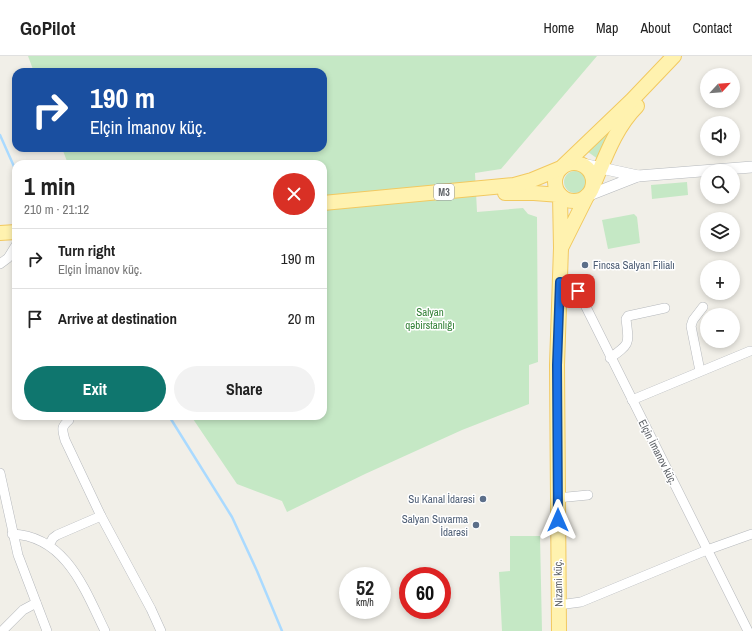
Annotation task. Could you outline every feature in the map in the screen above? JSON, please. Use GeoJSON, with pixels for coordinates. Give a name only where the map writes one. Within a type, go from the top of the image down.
{"type":"FeatureCollection","features":[{"type":"Feature","properties":{"kind":"main road"},"geometry":{"type":"LineString","coordinates":[[560,195],[557,190],[556,178],[561,168],[632,100],[674,56]]}},
{"type":"Feature","properties":{"kind":"main road"},"geometry":{"type":"LineString","coordinates":[[561,248],[590,191],[614,138],[628,115],[684,56]]}},
{"type":"Feature","properties":{"kind":"main road"},"geometry":{"type":"LineString","coordinates":[[327,210],[521,192],[560,195],[571,201],[577,201],[590,191],[593,180],[592,174],[584,165],[572,163],[561,168]]}},
{"type":"Feature","properties":{"kind":"main road","name":"M3"},"geometry":{"type":"LineString","coordinates":[[327,203],[514,185],[532,180],[561,168]]}},
{"type":"Feature","properties":{"kind":"main road","name":"Nizami küç."},"geometry":{"type":"LineString","coordinates":[[559,631],[557,365],[561,248],[560,195]]}},
{"type":"Feature","properties":{"kind":"main road"},"geometry":{"type":"LineString","coordinates":[[0,233],[12,232]]}},
{"type":"Feature","properties":{"kind":"main road"},"geometry":{"type":"LineString","coordinates":[[0,241],[12,240]]}},
{"type":"Feature","properties":{"kind":"street"},"geometry":{"type":"LineString","coordinates":[[578,163],[638,176]]}},
{"type":"Feature","properties":{"kind":"street"},"geometry":{"type":"LineString","coordinates":[[590,191],[638,176],[752,167]]}},
{"type":"Feature","properties":{"kind":"street"},"geometry":{"type":"LineString","coordinates":[[0,264],[8,258],[12,252]]}},
{"type":"Feature","properties":{"kind":"street","name":"Elçin İmanov küç."},"geometry":{"type":"LineString","coordinates":[[560,282],[575,286],[748,631]]}},
{"type":"Feature","properties":{"kind":"street"},"geometry":{"type":"LineString","coordinates":[[610,358],[626,347],[629,340],[626,319],[628,316],[666,308]]}},
{"type":"Feature","properties":{"kind":"street"},"geometry":{"type":"LineString","coordinates":[[700,312],[693,320],[691,326],[700,371]]}},
{"type":"Feature","properties":{"kind":"street"},"geometry":{"type":"LineString","coordinates":[[632,400],[750,351]]}},
{"type":"Feature","properties":{"kind":"street"},"geometry":{"type":"LineString","coordinates":[[69,420],[64,425],[62,430],[77,466],[101,516],[151,608],[161,631]]}},
{"type":"Feature","properties":{"kind":"street"},"geometry":{"type":"LineString","coordinates":[[0,473],[12,534],[21,566],[47,631]]}},
{"type":"Feature","properties":{"kind":"street"},"geometry":{"type":"LineString","coordinates":[[558,498],[588,495]]}},
{"type":"Feature","properties":{"kind":"street"},"geometry":{"type":"LineString","coordinates":[[49,545],[53,538],[57,535],[101,516]]}},
{"type":"Feature","properties":{"kind":"street"},"geometry":{"type":"LineString","coordinates":[[12,534],[26,535],[49,545],[74,570],[105,631]]}},
{"type":"Feature","properties":{"kind":"street"},"geometry":{"type":"LineString","coordinates":[[558,605],[581,602],[707,550],[752,534]]}},
{"type":"Feature","properties":{"kind":"street"},"geometry":{"type":"LineString","coordinates":[[2,631],[23,610],[36,603]]}},
{"type":"Feature","properties":{"kind":"green space","name":"Salyan qəbirstanlığı"},"geometry":{"type":"Polygon","coordinates":[[[28,56],[597,56],[501,169],[475,173],[477,212],[523,208],[528,214],[537,217],[538,362],[529,365],[529,404],[462,430],[365,474],[287,512],[282,501],[237,484],[194,420],[327,420],[327,160],[66,160],[64,152],[327,152],[327,68],[32,68],[28,56]]]}},
{"type":"Feature","properties":{"kind":"green space"},"geometry":{"type":"Polygon","coordinates":[[[611,130],[598,159],[588,152],[611,130]]]}},
{"type":"Feature","properties":{"kind":"green space"},"geometry":{"type":"Polygon","coordinates":[[[571,171],[579,171],[586,178],[586,186],[579,193],[571,193],[564,186],[564,178],[571,171]]]}},
{"type":"Feature","properties":{"kind":"green space"},"geometry":{"type":"Polygon","coordinates":[[[687,182],[688,195],[652,199],[651,185],[687,182]]]}},
{"type":"Feature","properties":{"kind":"green space"},"geometry":{"type":"Polygon","coordinates":[[[634,214],[637,217],[640,243],[608,249],[602,220],[634,214]]]}},
{"type":"Feature","properties":{"kind":"green space"},"geometry":{"type":"Polygon","coordinates":[[[510,536],[540,536],[542,631],[502,631],[499,572],[510,571],[510,536]]]}},
{"type":"Feature","properties":{"kind":"waterway"},"geometry":{"type":"LineString","coordinates":[[0,135],[12,162]]}},
{"type":"Feature","properties":{"kind":"waterway"},"geometry":{"type":"LineString","coordinates":[[171,420],[232,517],[257,571],[282,631]]}},
{"type":"Feature","properties":{"kind":"place","name":"Fincsa Salyan Filialı"},"geometry":{"type":"Point","coordinates":[585,265]}},
{"type":"Feature","properties":{"kind":"place","name":"Su Kanal İdarəsi"},"geometry":{"type":"Point","coordinates":[483,499]}},
{"type":"Feature","properties":{"kind":"place","name":"Salyan Suvarma İdarəsi"},"geometry":{"type":"Point","coordinates":[476,525]}},
{"type":"Feature","properties":{"kind":"route"},"geometry":{"type":"LineString","coordinates":[[558,520],[557,365],[560,282],[571,284],[575,286],[578,291]]}}]}
